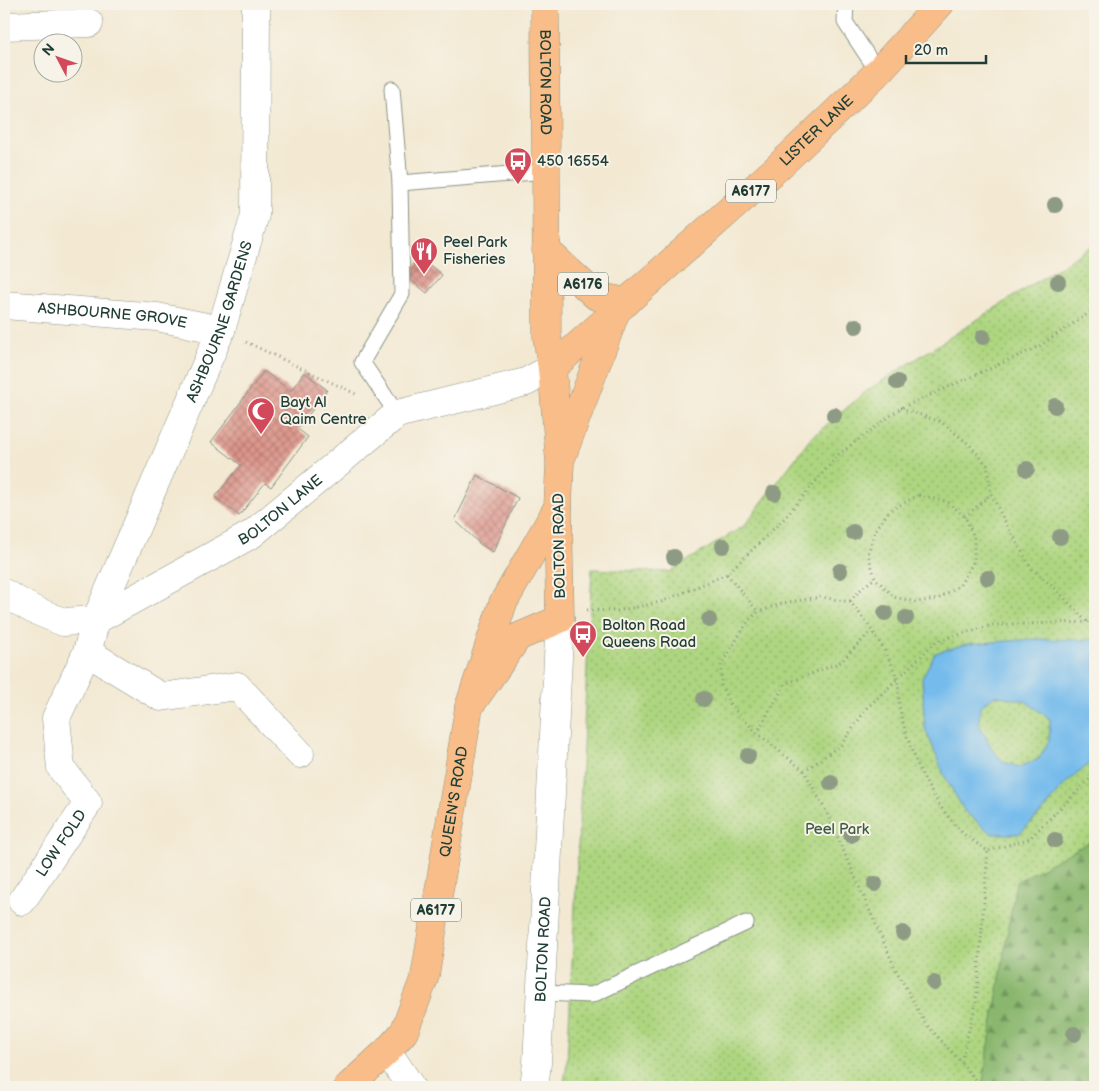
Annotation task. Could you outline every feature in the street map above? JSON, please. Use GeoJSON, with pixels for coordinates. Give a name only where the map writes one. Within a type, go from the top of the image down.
{"type":"FeatureCollection","features":[{"type":"Feature","properties":{"kind":"main road","name":"BOLTON ROAD"},"geometry":{"type":"LineString","coordinates":[[545,4],[547,336],[552,368],[560,463],[558,507],[571,614]]}},
{"type":"Feature","properties":{"kind":"main road","name":"LISTER LANE"},"geometry":{"type":"LineString","coordinates":[[552,368],[777,168],[878,72],[940,4]]}},
{"type":"Feature","properties":{"kind":"main road","name":"A6176"},"geometry":{"type":"LineString","coordinates":[[546,250],[596,296],[622,306]]}},
{"type":"Feature","properties":{"kind":"main road","name":"LISTER LANE"},"geometry":{"type":"LineString","coordinates":[[560,463],[622,306]]}},
{"type":"Feature","properties":{"kind":"main road","name":"QUEEN'S ROAD"},"geometry":{"type":"LineString","coordinates":[[348,1087],[387,1052],[404,1032],[425,976],[469,707],[503,603],[558,507]]}},
{"type":"Feature","properties":{"kind":"main road"},"geometry":{"type":"LineString","coordinates":[[469,707],[518,637],[571,614]]}},
{"type":"Feature","properties":{"kind":"street","name":"ASHBOURNE GARDENS"},"geometry":{"type":"LineString","coordinates":[[96,620],[221,330],[255,215],[256,4]]}},
{"type":"Feature","properties":{"kind":"street"},"geometry":{"type":"LineString","coordinates":[[4,26],[89,23]]}},
{"type":"Feature","properties":{"kind":"street","name":"ASHBOURNE GROVE"},"geometry":{"type":"LineString","coordinates":[[4,306],[157,317],[221,330]]}},
{"type":"Feature","properties":{"kind":"street","name":"BOLTON LANE"},"geometry":{"type":"LineString","coordinates":[[4,592],[32,609],[64,622],[96,620],[252,534],[397,414],[526,382],[552,368]]}},
{"type":"Feature","properties":{"kind":"street","name":"BOLTON ROAD"},"geometry":{"type":"LineString","coordinates":[[534,1087],[571,614]]}},
{"type":"Feature","properties":{"kind":"street","name":"LOW FOLD"},"geometry":{"type":"LineString","coordinates":[[22,901],[88,803],[60,768],[56,718],[87,652],[96,620]]}},
{"type":"Feature","properties":{"kind":"street"},"geometry":{"type":"LineString","coordinates":[[87,652],[161,697],[237,686],[300,754]]}},
{"type":"Feature","properties":{"kind":"street"},"geometry":{"type":"LineString","coordinates":[[387,1052],[411,1087]]}},
{"type":"Feature","properties":{"kind":"lane"},"geometry":{"type":"LineString","coordinates":[[846,4],[845,22],[878,72]]}},
{"type":"Feature","properties":{"kind":"lane"},"geometry":{"type":"LineString","coordinates":[[392,88],[400,183],[402,294],[362,362],[397,414]]}},
{"type":"Feature","properties":{"kind":"lane"},"geometry":{"type":"LineString","coordinates":[[400,183],[546,171]]}},
{"type":"Feature","properties":{"kind":"lane"},"geometry":{"type":"LineString","coordinates":[[541,993],[592,995],[746,923]]}},
{"type":"Feature","properties":{"kind":"path"},"geometry":{"type":"LineString","coordinates":[[571,614],[617,611],[661,602],[727,574],[783,520],[839,454],[901,408],[1038,347],[1095,308]]}},
{"type":"Feature","properties":{"kind":"path"},"geometry":{"type":"LineString","coordinates":[[221,330],[397,414]]}},
{"type":"Feature","properties":{"kind":"path"},"geometry":{"type":"LineString","coordinates":[[901,408],[941,422],[970,445],[987,464],[991,494],[1032,568],[1056,589],[1087,622]]}},
{"type":"Feature","properties":{"kind":"path"},"geometry":{"type":"LineString","coordinates":[[965,517],[991,494]]}},
{"type":"Feature","properties":{"kind":"path"},"geometry":{"type":"LineString","coordinates":[[919,495],[948,502],[965,517],[974,537],[974,561],[960,586],[938,599],[916,602],[894,597],[875,578],[868,554],[875,531],[889,511],[919,495]]}},
{"type":"Feature","properties":{"kind":"path"},"geometry":{"type":"LineString","coordinates":[[727,574],[758,612]]}},
{"type":"Feature","properties":{"kind":"path"},"geometry":{"type":"LineString","coordinates":[[850,602],[863,587],[875,578]]}},
{"type":"Feature","properties":{"kind":"path"},"geometry":{"type":"LineString","coordinates":[[981,1087],[920,1015],[894,966],[826,811],[804,771],[757,733],[730,705],[721,685],[721,665],[750,620],[758,612],[783,603],[821,597],[850,602],[882,646],[897,679],[900,710],[917,767],[941,807],[966,835],[988,851]]}},
{"type":"Feature","properties":{"kind":"path"},"geometry":{"type":"LineString","coordinates":[[804,771],[840,745],[867,708],[937,641],[992,625],[1087,622],[1095,617]]}},
{"type":"Feature","properties":{"kind":"path"},"geometry":{"type":"LineString","coordinates":[[757,733],[785,684],[841,662],[871,631]]}},
{"type":"Feature","properties":{"kind":"path"},"geometry":{"type":"LineString","coordinates":[[988,851],[1029,840],[1095,774]]}},
{"type":"Feature","properties":{"kind":"path"},"geometry":{"type":"LineString","coordinates":[[960,1061],[976,1003],[988,851]]}},
{"type":"Feature","properties":{"kind":"green space","name":"Peel Park"},"geometry":{"type":"Polygon","coordinates":[[[1095,244],[1095,1087],[563,1087],[567,1064],[592,569],[669,572],[744,526],[811,438],[868,390],[1095,244]]]}},
{"type":"Feature","properties":{"kind":"green space"},"geometry":{"type":"Polygon","coordinates":[[[1095,839],[1095,1087],[982,1087],[1016,882],[1095,839]]]}},
{"type":"Feature","properties":{"kind":"water"},"geometry":{"type":"Polygon","coordinates":[[[1095,638],[1095,759],[1065,784],[1045,809],[1019,834],[992,834],[965,812],[944,775],[925,728],[922,678],[935,653],[967,644],[1035,639],[1091,640],[1095,638]],[[995,695],[980,707],[979,724],[992,749],[1004,762],[1019,767],[1039,759],[1049,740],[1050,719],[1025,701],[995,695]]]}},
{"type":"Feature","properties":{"kind":"building","name":"Peel Park Fisheries"},"geometry":{"type":"Polygon","coordinates":[[[421,258],[442,275],[427,293],[411,280],[411,270],[421,258]]]}},
{"type":"Feature","properties":{"kind":"building","name":"Bayt Al Qaim Centre"},"geometry":{"type":"Polygon","coordinates":[[[264,371],[291,391],[304,372],[327,390],[298,429],[308,437],[271,487],[265,483],[239,516],[215,497],[241,465],[211,442],[264,371]]]}},
{"type":"Feature","properties":{"kind":"building"},"geometry":{"type":"Polygon","coordinates":[[[477,475],[518,498],[493,552],[480,544],[455,520],[477,475]]]}},
{"type":"Feature","properties":{"kind":"place","name":"450 16554"},"geometry":{"type":"Point","coordinates":[518,185]}},
{"type":"Feature","properties":{"kind":"place","name":"Peel Park Fisheries"},"geometry":{"type":"Point","coordinates":[424,275]}},
{"type":"Feature","properties":{"kind":"place","name":"Bayt Al Qaim Centre"},"geometry":{"type":"Point","coordinates":[261,435]}},
{"type":"Feature","properties":{"kind":"place","name":"Bolton Road Queens Road"},"geometry":{"type":"Point","coordinates":[583,658]}}]}
